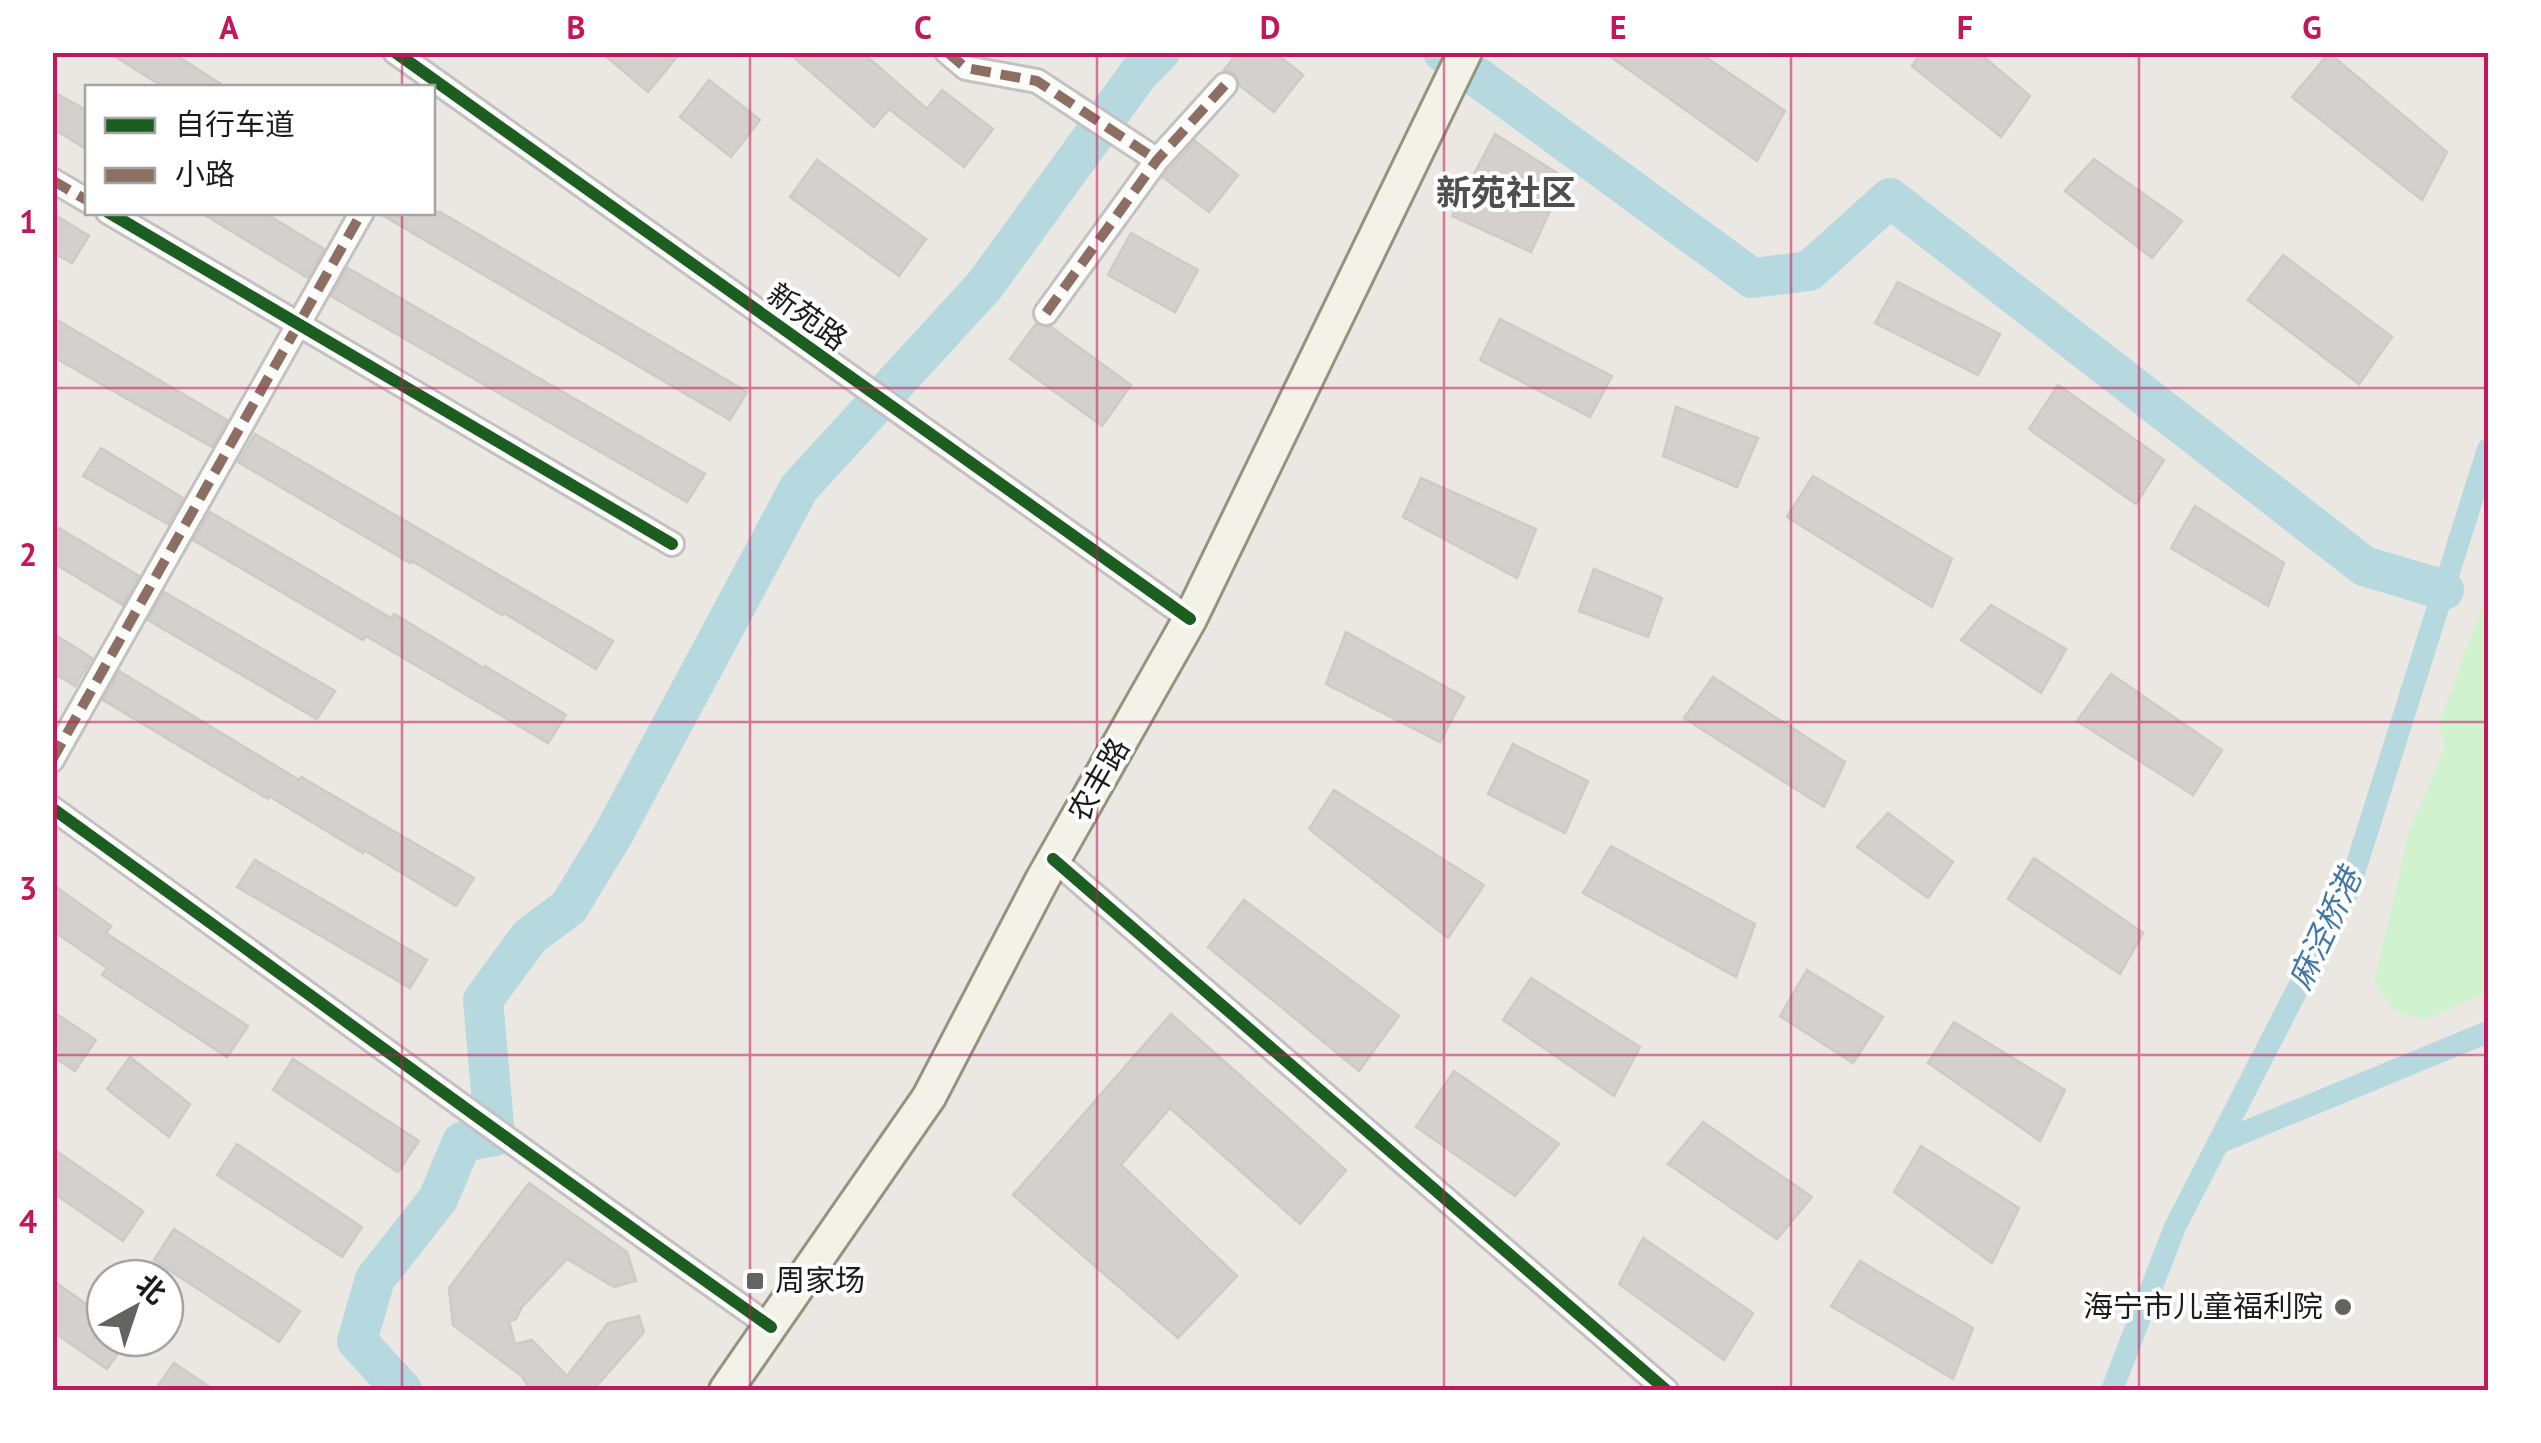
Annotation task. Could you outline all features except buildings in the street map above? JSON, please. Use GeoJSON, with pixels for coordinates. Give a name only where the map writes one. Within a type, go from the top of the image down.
{"type":"FeatureCollection","features":[{"type":"Feature","properties":{"kind":"main road","name":"农丰路"},"geometry":{"type":"LineString","coordinates":[[726,1390],[929,1097],[1053,859],[1190,620],[1465,52]]}},
{"type":"Feature","properties":{"kind":"street","name":"新苑路"},"geometry":{"type":"LineString","coordinates":[[395,52],[1190,620]]}},
{"type":"Feature","properties":{"kind":"street"},"geometry":{"type":"LineString","coordinates":[[948,52],[966,68],[1037,81],[1156,160]]}},
{"type":"Feature","properties":{"kind":"street"},"geometry":{"type":"LineString","coordinates":[[1046,313],[1156,160],[1226,85]]}},
{"type":"Feature","properties":{"kind":"street"},"geometry":{"type":"LineString","coordinates":[[52,180],[85,198]]}},
{"type":"Feature","properties":{"kind":"street"},"geometry":{"type":"LineString","coordinates":[[113,215],[672,544]]}},
{"type":"Feature","properties":{"kind":"street"},"geometry":{"type":"LineString","coordinates":[[52,760],[360,215]]}},
{"type":"Feature","properties":{"kind":"street"},"geometry":{"type":"LineString","coordinates":[[52,808],[425,1077],[530,1158],[770,1327]]}},
{"type":"Feature","properties":{"kind":"street"},"geometry":{"type":"LineString","coordinates":[[1053,859],[1666,1390]]}},
{"type":"Feature","properties":{"kind":"green space"},"geometry":{"type":"Polygon","coordinates":[[[2488,590],[2488,992],[2425,1020],[2395,1011],[2374,983],[2409,832],[2445,746],[2439,724],[2488,590]]]}},
{"type":"Feature","properties":{"kind":"waterway"},"geometry":{"type":"LineString","coordinates":[[402,1390],[357,1341],[375,1279],[438,1199],[462,1142],[495,1136],[483,1000],[530,936],[569,907],[614,833],[799,488],[985,285],[1139,73],[1160,52]]}},
{"type":"Feature","properties":{"kind":"waterway"},"geometry":{"type":"LineString","coordinates":[[1443,52],[1752,278],[1809,271],[1890,198],[2364,566],[2444,590]]}},
{"type":"Feature","properties":{"kind":"waterway","name":"麻泾桥港"},"geometry":{"type":"LineString","coordinates":[[2112,1390],[2175,1227],[2349,889],[2488,449]]}},
{"type":"Feature","properties":{"kind":"waterway"},"geometry":{"type":"LineString","coordinates":[[2218,1143],[2488,1032]]}},
{"type":"Feature","properties":{"kind":"marked path"},"geometry":{"type":"LineString","coordinates":[[947,52],[966,68],[1037,81],[1157,160]]}},
{"type":"Feature","properties":{"kind":"marked path"},"geometry":{"type":"LineString","coordinates":[[1046,313],[1157,160],[1225,85]]}},
{"type":"Feature","properties":{"kind":"marked path"},"geometry":{"type":"LineString","coordinates":[[52,180],[85,199]]}},
{"type":"Feature","properties":{"kind":"marked path"},"geometry":{"type":"LineString","coordinates":[[52,760],[360,215]]}},
{"type":"Feature","properties":{"kind":"cycle path"},"geometry":{"type":"LineString","coordinates":[[395,52],[1190,619]]}},
{"type":"Feature","properties":{"kind":"cycle path"},"geometry":{"type":"LineString","coordinates":[[113,215],[672,544]]}},
{"type":"Feature","properties":{"kind":"cycle path"},"geometry":{"type":"LineString","coordinates":[[52,808],[771,1327]]}},
{"type":"Feature","properties":{"kind":"cycle path"},"geometry":{"type":"LineString","coordinates":[[1053,859],[1666,1390]]}},
{"type":"Feature","properties":{"kind":"place","name":"周家场"},"geometry":{"type":"Point","coordinates":[755,1281]}},
{"type":"Feature","properties":{"kind":"place","name":"海宁市儿童福利院"},"geometry":{"type":"Point","coordinates":[2343,1307]}},
{"type":"Feature","properties":{"kind":"district","name":"新苑社区"},"geometry":{"type":"Point","coordinates":[1506,193]}}]}
